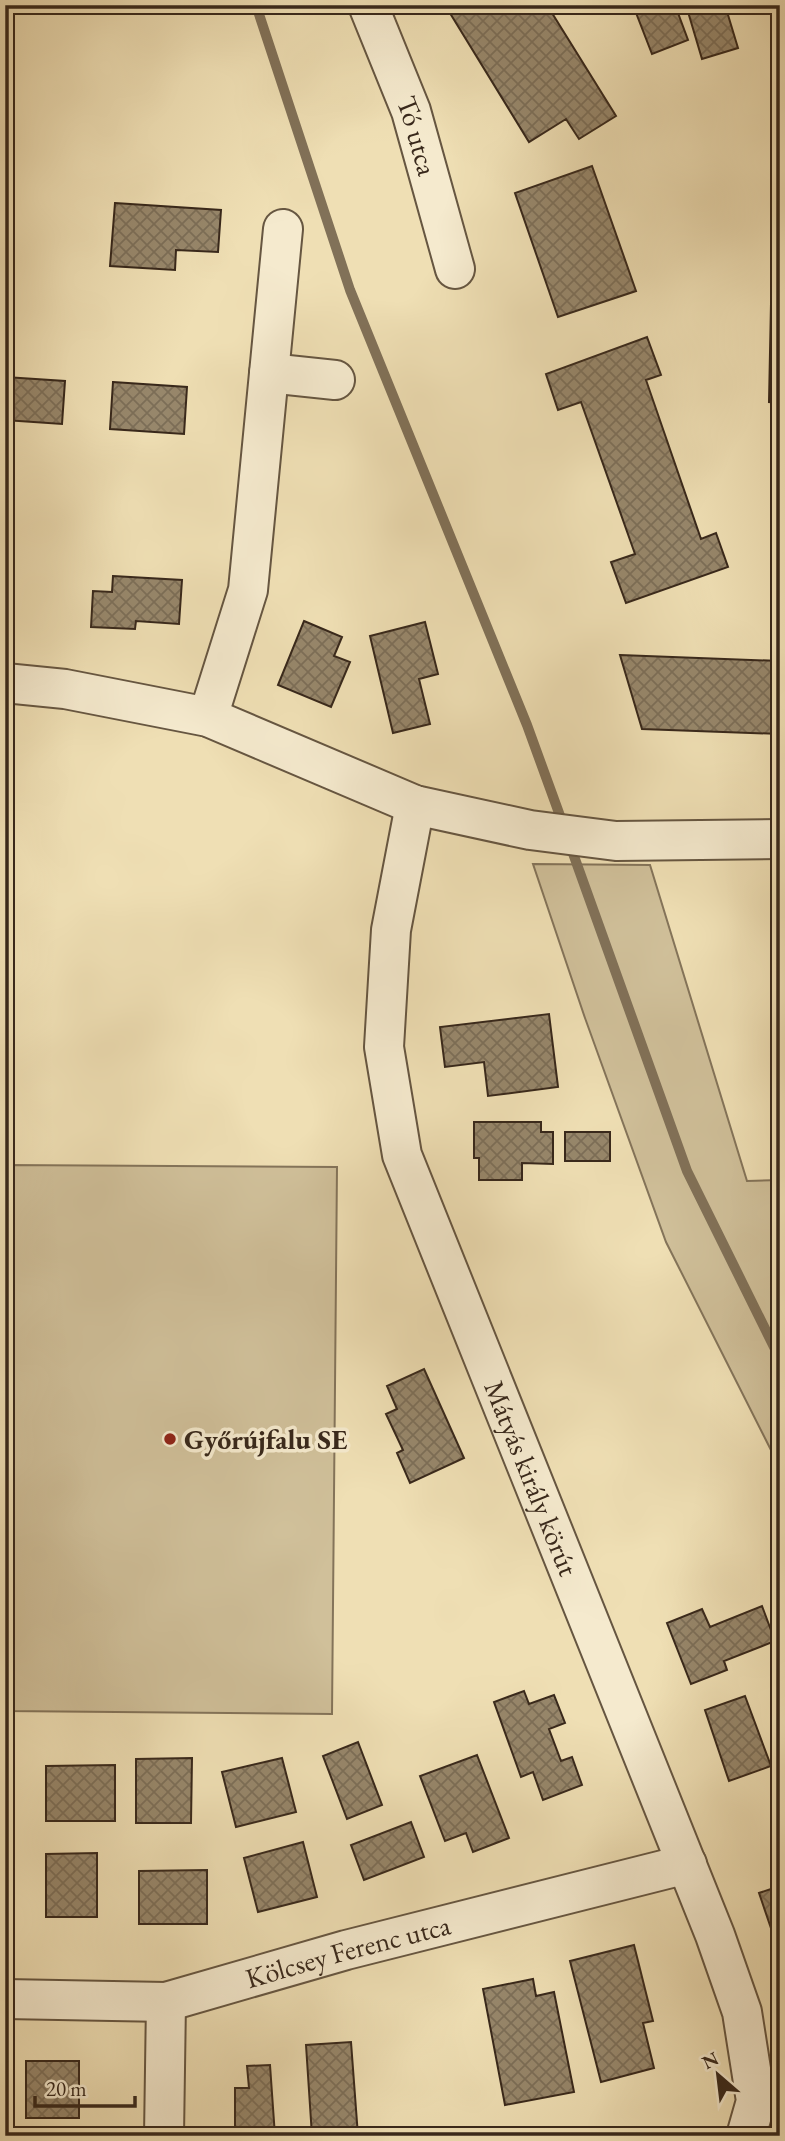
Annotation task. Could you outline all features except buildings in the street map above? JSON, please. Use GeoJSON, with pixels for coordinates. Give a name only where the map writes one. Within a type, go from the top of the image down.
{"type":"FeatureCollection","features":[{"type":"Feature","properties":{"kind":"street","name":"Tó utca"},"geometry":{"type":"LineString","coordinates":[[368,5],[411,111],[454,269]]}},
{"type":"Feature","properties":{"kind":"street"},"geometry":{"type":"LineString","coordinates":[[208,717],[248,590],[283,229]]}},
{"type":"Feature","properties":{"kind":"street"},"geometry":{"type":"LineString","coordinates":[[269,373],[335,380]]}},
{"type":"Feature","properties":{"kind":"street"},"geometry":{"type":"LineString","coordinates":[[5,684],[65,689],[208,717],[415,806],[530,830],[616,841],[780,839]]}},
{"type":"Feature","properties":{"kind":"street","name":"Mátyás király körút"},"geometry":{"type":"LineString","coordinates":[[415,806],[391,930],[384,1046],[402,1155],[687,1864],[742,2012],[756,2101],[746,2136]]}},
{"type":"Feature","properties":{"kind":"street","name":"Kölcsey Ferenc utca"},"geometry":{"type":"LineString","coordinates":[[5,1999],[166,2002],[346,1950],[687,1864]]}},
{"type":"Feature","properties":{"kind":"street"},"geometry":{"type":"LineString","coordinates":[[164,2136],[166,2002]]}},
{"type":"Feature","properties":{"kind":"shaded area"},"geometry":{"type":"Polygon","coordinates":[[[533,864],[650,865],[747,1181],[780,1180],[780,1468],[666,1242],[533,864]]]}},
{"type":"Feature","properties":{"kind":"shaded area","name":"Győrújfalu SE"},"geometry":{"type":"Polygon","coordinates":[[[5,1165],[337,1167],[332,1714],[5,1711],[5,1165]]]}},
{"type":"Feature","properties":{"kind":"waterway"},"geometry":{"type":"LineString","coordinates":[[256,5],[350,290],[527,725],[563,824]]}},
{"type":"Feature","properties":{"kind":"waterway"},"geometry":{"type":"LineString","coordinates":[[570,845],[687,1171],[780,1359]]}},
{"type":"Feature","properties":{"kind":"place","name":"Győrújfalu SE"},"geometry":{"type":"Point","coordinates":[170,1439]}}]}
